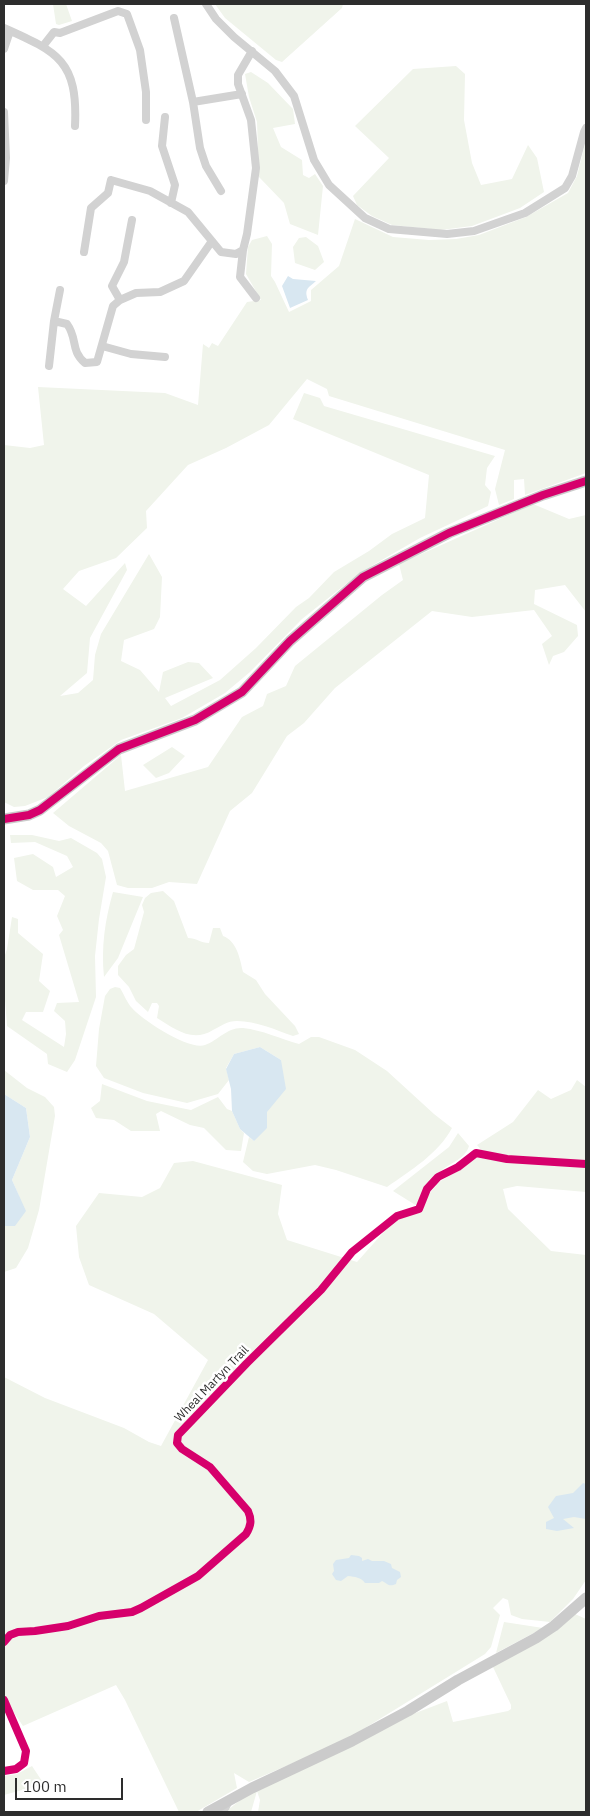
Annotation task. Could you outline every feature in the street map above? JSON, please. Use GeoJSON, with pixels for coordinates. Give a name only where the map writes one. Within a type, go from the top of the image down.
{"type":"FeatureCollection","features":[{"type":"Feature","properties":{"kind":"street"},"geometry":{"type":"LineString","coordinates":[[206,4],[216,19],[275,71],[294,96],[314,160],[329,185],[365,218],[389,229],[448,234],[474,231],[525,213],[564,188],[572,176],[586,128]]}},
{"type":"Feature","properties":{"kind":"street"},"geometry":{"type":"LineString","coordinates":[[43,46],[54,32],[60,33],[118,11],[127,14],[140,50],[146,92],[146,120]]}},
{"type":"Feature","properties":{"kind":"street"},"geometry":{"type":"LineString","coordinates":[[174,18],[193,102],[200,148],[206,166],[222,191]]}},
{"type":"Feature","properties":{"kind":"street"},"geometry":{"type":"LineString","coordinates":[[4,49],[7,30],[43,46],[58,57],[71,77],[76,104],[76,126]]}},
{"type":"Feature","properties":{"kind":"street"},"geometry":{"type":"LineString","coordinates":[[252,51],[238,75],[238,84],[252,120],[256,168],[240,276],[256,298]]}},
{"type":"Feature","properties":{"kind":"street"},"geometry":{"type":"LineString","coordinates":[[193,102],[242,94]]}},
{"type":"Feature","properties":{"kind":"street"},"geometry":{"type":"LineString","coordinates":[[4,112],[6,158],[4,181]]}},
{"type":"Feature","properties":{"kind":"street"},"geometry":{"type":"LineString","coordinates":[[165,117],[162,146],[175,185],[171,203]]}},
{"type":"Feature","properties":{"kind":"street"},"geometry":{"type":"LineString","coordinates":[[84,252],[91,208],[108,193],[111,180],[150,191],[188,212],[222,252],[236,254],[243,250]]}},
{"type":"Feature","properties":{"kind":"street"},"geometry":{"type":"LineString","coordinates":[[120,300],[112,286],[124,262],[132,220]]}},
{"type":"Feature","properties":{"kind":"street"},"geometry":{"type":"LineString","coordinates":[[54,321],[67,324],[73,332],[77,356],[85,364],[97,362],[113,306],[120,300],[136,293],[160,292],[184,281],[212,241]]}},
{"type":"Feature","properties":{"kind":"street"},"geometry":{"type":"LineString","coordinates":[[49,366],[60,290]]}},
{"type":"Feature","properties":{"kind":"street"},"geometry":{"type":"LineString","coordinates":[[102,346],[131,354],[165,357]]}},
{"type":"Feature","properties":{"kind":"street"},"geometry":{"type":"LineString","coordinates":[[4,819],[29,815],[40,810],[119,749],[195,720],[242,692],[290,641],[362,577],[449,533],[543,495],[586,481]]}},
{"type":"Feature","properties":{"kind":"street"},"geometry":{"type":"LineString","coordinates":[[208,1812],[408,1712],[458,1680],[536,1638],[554,1626],[586,1598]]}},
{"type":"Feature","properties":{"kind":"street"},"geometry":{"type":"LineString","coordinates":[[223,1812],[229,1801]]}},
{"type":"Feature","properties":{"kind":"shaded area"},"geometry":{"type":"Polygon","coordinates":[[[53,4],[66,4],[72,21],[59,25],[56,24],[53,4]]]}},
{"type":"Feature","properties":{"kind":"shaded area"},"geometry":{"type":"Polygon","coordinates":[[[215,4],[343,4],[342,8],[282,62],[276,60],[225,18],[215,4]]]}},
{"type":"Feature","properties":{"kind":"shaded area"},"geometry":{"type":"Polygon","coordinates":[[[456,66],[465,74],[464,120],[472,163],[481,185],[512,179],[528,145],[537,158],[544,192],[520,208],[472,226],[441,230],[392,225],[372,216],[357,205],[353,196],[389,158],[355,126],[413,69],[456,66]]]}},
{"type":"Feature","properties":{"kind":"shaded area"},"geometry":{"type":"Polygon","coordinates":[[[251,72],[268,83],[293,109],[295,124],[273,128],[281,147],[302,160],[303,175],[309,178],[315,174],[323,186],[318,235],[290,224],[284,203],[259,177],[257,122],[249,97],[245,74],[251,72]]]}},
{"type":"Feature","properties":{"kind":"shaded area"},"geometry":{"type":"Polygon","coordinates":[[[586,140],[586,473],[525,495],[524,479],[514,480],[514,499],[499,505],[495,489],[505,450],[329,396],[327,389],[307,379],[269,425],[226,448],[188,465],[146,511],[147,528],[116,558],[79,571],[63,589],[86,606],[125,563],[127,570],[90,638],[87,673],[60,696],[78,693],[93,680],[95,655],[101,634],[149,554],[162,577],[160,617],[154,629],[124,640],[121,661],[140,670],[159,692],[163,672],[188,662],[199,663],[213,678],[165,698],[171,706],[220,680],[256,648],[296,607],[309,598],[334,572],[369,551],[392,534],[425,518],[429,475],[293,419],[304,393],[320,398],[324,406],[495,456],[487,468],[485,485],[491,492],[488,506],[420,538],[361,572],[302,619],[250,672],[225,693],[182,718],[121,740],[84,766],[48,797],[25,806],[14,807],[4,802],[4,445],[30,448],[44,445],[38,387],[165,393],[198,405],[203,344],[209,348],[212,343],[218,346],[247,302],[261,300],[246,274],[248,247],[252,240],[267,236],[272,244],[271,276],[289,312],[311,301],[311,290],[339,266],[355,219],[393,237],[429,240],[456,239],[479,235],[526,217],[568,193],[577,176],[586,140]]]}},
{"type":"Feature","properties":{"kind":"shaded area"},"geometry":{"type":"Polygon","coordinates":[[[306,237],[318,246],[324,262],[315,270],[295,263],[293,247],[299,238],[306,237]]]}},
{"type":"Feature","properties":{"kind":"shaded area"},"geometry":{"type":"Polygon","coordinates":[[[288,276],[293,279],[316,281],[306,293],[308,300],[290,308],[282,286],[288,276]]]}},
{"type":"Feature","properties":{"kind":"shaded area"},"geometry":{"type":"Polygon","coordinates":[[[533,504],[569,519],[586,515],[586,612],[565,585],[535,590],[534,604],[577,625],[578,636],[564,652],[553,656],[549,665],[542,644],[552,636],[534,610],[472,617],[432,611],[335,688],[304,723],[287,736],[252,793],[230,811],[197,884],[169,882],[152,888],[128,888],[117,885],[108,851],[101,843],[69,826],[53,813],[121,755],[125,791],[208,767],[242,717],[263,706],[267,694],[286,686],[295,666],[403,580],[399,564],[533,504]]]}},
{"type":"Feature","properties":{"kind":"shaded area"},"geometry":{"type":"Polygon","coordinates":[[[172,747],[185,756],[169,773],[156,778],[143,765],[172,747]]]}},
{"type":"Feature","properties":{"kind":"shaded area"},"geometry":{"type":"Polygon","coordinates":[[[10,835],[32,835],[59,841],[71,838],[97,853],[102,859],[106,877],[95,956],[96,997],[75,1060],[67,1072],[48,1064],[47,1054],[7,1026],[4,997],[4,958],[12,917],[18,919],[18,933],[43,954],[39,981],[50,991],[43,1012],[26,1012],[22,1020],[64,1047],[65,1021],[54,1011],[57,1003],[79,1002],[59,935],[63,930],[57,916],[65,896],[58,890],[33,890],[17,881],[14,858],[33,854],[53,867],[56,877],[73,867],[67,856],[35,842],[11,843],[10,835]]]}},
{"type":"Feature","properties":{"kind":"shaded area"},"geometry":{"type":"Polygon","coordinates":[[[163,891],[174,901],[188,938],[209,943],[213,928],[220,928],[223,936],[228,938],[235,946],[243,972],[256,980],[265,994],[295,1026],[299,1034],[293,1036],[259,1024],[233,1021],[205,1034],[191,1035],[177,1030],[157,1018],[159,1006],[157,1003],[152,1003],[148,1012],[136,1001],[129,987],[118,975],[118,966],[126,955],[134,949],[144,912],[142,905],[145,898],[151,893],[163,891]]]}},
{"type":"Feature","properties":{"kind":"shaded area"},"geometry":{"type":"Polygon","coordinates":[[[113,892],[143,897],[118,958],[104,977],[104,934],[113,892]]]}},
{"type":"Feature","properties":{"kind":"shaded area"},"geometry":{"type":"Polygon","coordinates":[[[120,988],[130,1006],[146,1020],[178,1039],[198,1046],[210,1043],[237,1028],[243,1028],[299,1044],[311,1037],[319,1037],[355,1050],[387,1071],[452,1128],[432,1154],[387,1187],[315,1165],[267,1174],[253,1171],[243,1162],[249,1137],[254,1141],[267,1112],[281,1060],[260,1047],[234,1054],[226,1068],[229,1080],[218,1094],[187,1103],[143,1093],[104,1078],[96,1066],[99,1029],[105,996],[110,989],[120,988]]]}},
{"type":"Feature","properties":{"kind":"shaded area"},"geometry":{"type":"Polygon","coordinates":[[[260,1047],[281,1060],[286,1089],[267,1112],[267,1128],[254,1141],[240,1129],[232,1111],[231,1089],[226,1069],[234,1054],[260,1047]]]}},
{"type":"Feature","properties":{"kind":"shaded area"},"geometry":{"type":"Polygon","coordinates":[[[4,1070],[27,1088],[45,1097],[54,1107],[55,1116],[39,1210],[28,1248],[16,1268],[4,1272],[4,1226],[15,1226],[19,1196],[12,1180],[30,1137],[26,1108],[4,1094],[4,1070]]]}},
{"type":"Feature","properties":{"kind":"shaded area"},"geometry":{"type":"Polygon","coordinates":[[[577,1080],[586,1087],[586,1192],[517,1186],[503,1189],[508,1209],[551,1251],[586,1255],[586,1580],[573,1599],[550,1622],[522,1619],[511,1615],[508,1600],[503,1598],[493,1608],[500,1615],[491,1647],[485,1654],[344,1741],[249,1782],[234,1773],[237,1788],[196,1812],[179,1812],[116,1685],[23,1726],[4,1698],[4,1377],[45,1398],[124,1428],[149,1442],[161,1446],[208,1360],[154,1314],[89,1285],[79,1257],[76,1226],[99,1193],[142,1197],[160,1188],[174,1163],[193,1161],[282,1185],[278,1214],[287,1240],[357,1262],[389,1226],[399,1219],[422,1212],[429,1194],[439,1182],[463,1168],[482,1151],[477,1145],[513,1122],[538,1090],[551,1099],[571,1090],[577,1080]]]}},
{"type":"Feature","properties":{"kind":"shaded area"},"geometry":{"type":"Polygon","coordinates":[[[102,1084],[147,1101],[191,1110],[218,1097],[227,1109],[232,1111],[240,1129],[244,1133],[241,1151],[226,1150],[204,1128],[190,1125],[161,1111],[156,1114],[160,1131],[131,1131],[114,1120],[96,1118],[91,1108],[100,1101],[102,1084]]]}},
{"type":"Feature","properties":{"kind":"shaded area"},"geometry":{"type":"Polygon","coordinates":[[[4,1094],[26,1108],[30,1137],[12,1180],[26,1211],[15,1226],[4,1226],[4,1094]]]}},
{"type":"Feature","properties":{"kind":"shaded area"},"geometry":{"type":"Polygon","coordinates":[[[458,1133],[469,1146],[467,1150],[434,1178],[427,1186],[417,1206],[393,1191],[449,1147],[458,1133]]]}},
{"type":"Feature","properties":{"kind":"shaded area"},"geometry":{"type":"Polygon","coordinates":[[[583,1483],[586,1484],[586,1519],[574,1517],[563,1519],[574,1528],[557,1531],[546,1529],[546,1522],[554,1518],[548,1507],[556,1496],[573,1493],[583,1483]]]}},
{"type":"Feature","properties":{"kind":"shaded area"},"geometry":{"type":"Polygon","coordinates":[[[351,1555],[359,1556],[362,1558],[362,1561],[368,1559],[391,1564],[392,1568],[400,1572],[401,1577],[397,1580],[396,1584],[392,1585],[382,1581],[379,1583],[365,1583],[360,1578],[348,1576],[341,1581],[336,1580],[332,1574],[334,1571],[333,1564],[336,1560],[349,1558],[351,1555]]]}},
{"type":"Feature","properties":{"kind":"shaded area"},"geometry":{"type":"Polygon","coordinates":[[[575,1614],[586,1619],[586,1812],[258,1812],[260,1800],[257,1791],[251,1812],[228,1812],[229,1809],[244,1797],[327,1758],[405,1717],[447,1701],[453,1722],[508,1711],[511,1709],[511,1705],[493,1665],[553,1632],[575,1614]]]}},
{"type":"Feature","properties":{"kind":"shaded area"},"geometry":{"type":"Polygon","coordinates":[[[504,1622],[543,1628],[496,1653],[504,1622]]]}},
{"type":"Feature","properties":{"kind":"shaded area"},"geometry":{"type":"Polygon","coordinates":[[[32,1766],[44,1784],[4,1795],[4,1776],[17,1774],[32,1766]]]}},
{"type":"Feature","properties":{"kind":"cycle path"},"geometry":{"type":"LineString","coordinates":[[4,819],[29,815],[40,810],[119,749],[195,720],[242,692],[290,641],[363,577],[449,533],[543,495],[586,481]]}},
{"type":"Feature","properties":{"kind":"cycle path","name":"Wheal Martyn Trail"},"geometry":{"type":"LineString","coordinates":[[4,1642],[10,1635],[18,1632],[68,1626],[99,1616],[132,1612],[141,1608],[198,1576],[246,1534],[250,1523],[248,1511],[210,1467],[182,1449],[177,1443],[178,1435],[321,1290],[352,1252],[397,1216],[419,1209],[427,1189],[438,1177],[458,1167],[476,1153],[507,1159],[586,1164]]}},
{"type":"Feature","properties":{"kind":"cycle path"},"geometry":{"type":"LineString","coordinates":[[4,1700],[26,1751],[24,1763],[16,1769],[4,1771]]}}]}
